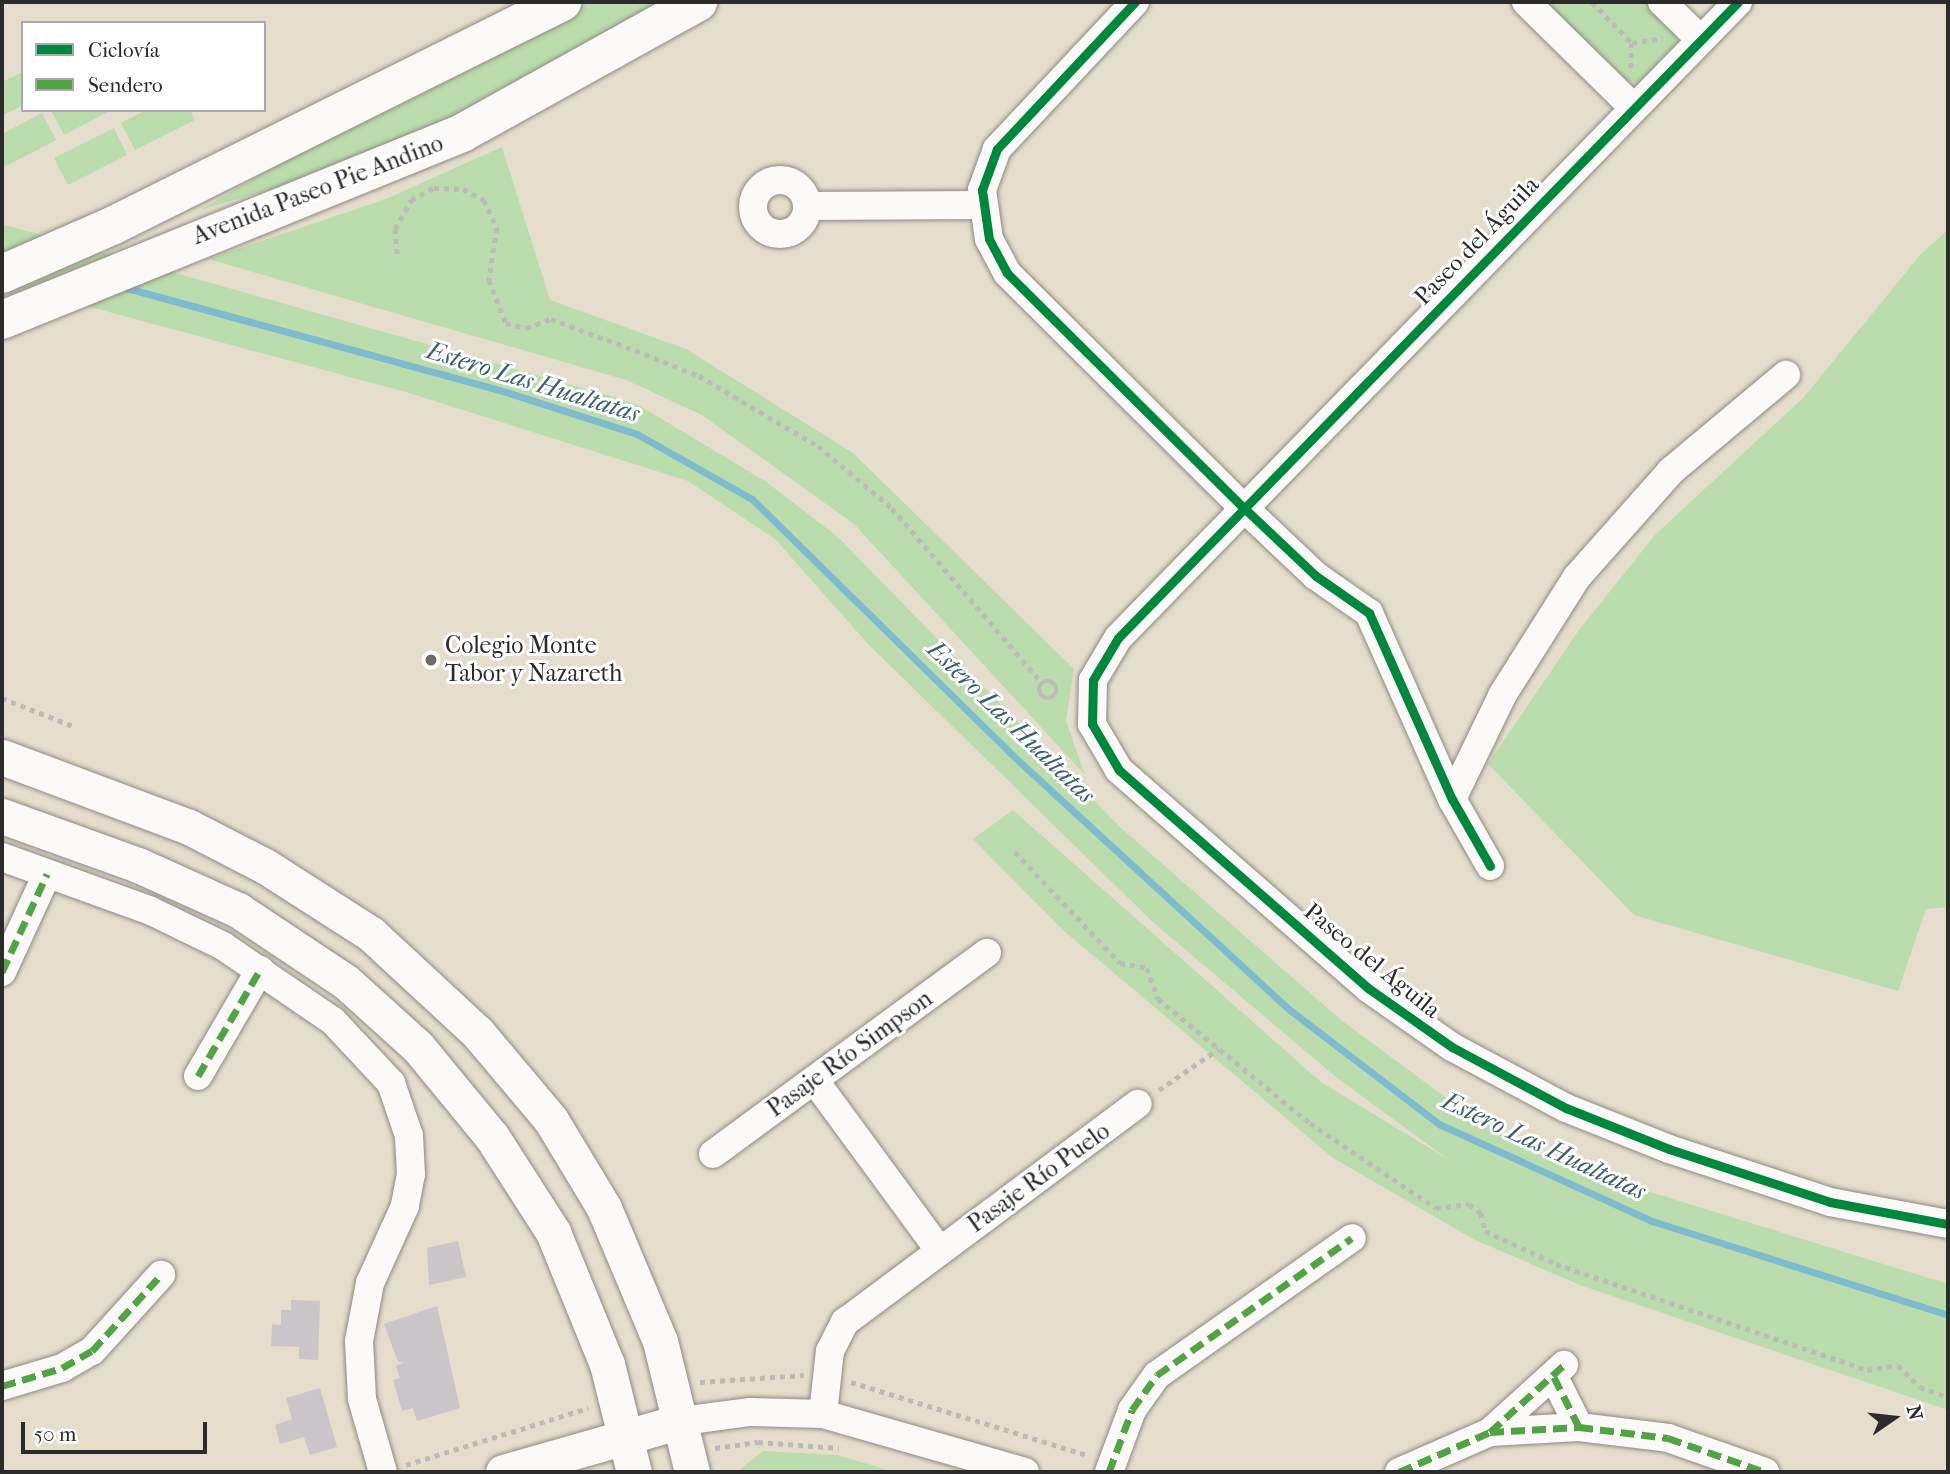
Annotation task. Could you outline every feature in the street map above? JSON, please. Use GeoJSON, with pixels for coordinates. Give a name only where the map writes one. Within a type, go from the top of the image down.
{"type":"FeatureCollection","features":[{"type":"Feature","properties":{"kind":"main road","name":"Avenida Paseo Pie Andino"},"geometry":{"type":"LineString","coordinates":[[2,274],[112,226],[562,2]]}},
{"type":"Feature","properties":{"kind":"main road","name":"Avenida Paseo Pie Andino"},"geometry":{"type":"LineString","coordinates":[[14,315],[171,247],[341,187],[462,133],[698,2]]}},
{"type":"Feature","properties":{"kind":"street"},"geometry":{"type":"LineString","coordinates":[[1135,2],[1006,136],[990,163],[981,205],[989,239],[1007,273],[1244,508],[1374,620],[1452,799],[1490,866]]}},
{"type":"Feature","properties":{"kind":"street"},"geometry":{"type":"LineString","coordinates":[[1526,2],[1634,108]]}},
{"type":"Feature","properties":{"kind":"street"},"geometry":{"type":"LineString","coordinates":[[1662,2],[1701,40]]}},
{"type":"Feature","properties":{"kind":"street","name":"Paseo del Águila"},"geometry":{"type":"LineString","coordinates":[[1738,2],[1244,508],[1098,666],[1092,724],[1119,770],[1368,988],[1491,1070],[1586,1116],[1733,1172],[1872,1213],[1948,1224]]}},
{"type":"Feature","properties":{"kind":"street"},"geometry":{"type":"LineString","coordinates":[[807,206],[981,205]]}},
{"type":"Feature","properties":{"kind":"street"},"geometry":{"type":"LineString","coordinates":[[1452,799],[1509,684],[1577,577],[1671,471],[1786,375]]}},
{"type":"Feature","properties":{"kind":"street"},"geometry":{"type":"LineString","coordinates":[[2,757],[226,844],[338,911],[441,995],[520,1080],[579,1163],[644,1297],[682,1421],[703,1460]]}},
{"type":"Feature","properties":{"kind":"street"},"geometry":{"type":"LineString","coordinates":[[2,816],[138,864],[238,910],[337,975],[418,1047],[492,1136],[553,1231],[596,1332],[626,1434],[634,1472]]}},
{"type":"Feature","properties":{"kind":"street"},"geometry":{"type":"LineString","coordinates":[[2,857],[152,911],[260,970],[358,1044],[391,1083],[405,1117],[409,1190],[370,1283],[359,1341],[362,1399],[389,1470]]}},
{"type":"Feature","properties":{"kind":"street"},"geometry":{"type":"LineString","coordinates":[[2,972],[47,874]]}},
{"type":"Feature","properties":{"kind":"street","name":"Pasaje Río Simpson"},"geometry":{"type":"LineString","coordinates":[[713,1154],[987,953]]}},
{"type":"Feature","properties":{"kind":"street"},"geometry":{"type":"LineString","coordinates":[[198,1076],[260,970]]}},
{"type":"Feature","properties":{"kind":"street"},"geometry":{"type":"LineString","coordinates":[[815,1081],[940,1251]]}},
{"type":"Feature","properties":{"kind":"street","name":"Pasaje Río Puelo"},"geometry":{"type":"LineString","coordinates":[[823,1413],[834,1339],[845,1322],[1138,1104]]}},
{"type":"Feature","properties":{"kind":"street"},"geometry":{"type":"LineString","coordinates":[[1111,1468],[1132,1410],[1157,1376],[1352,1238]]}},
{"type":"Feature","properties":{"kind":"street"},"geometry":{"type":"LineString","coordinates":[[2,1386],[62,1368],[92,1351],[161,1275]]}},
{"type":"Feature","properties":{"kind":"street"},"geometry":{"type":"LineString","coordinates":[[1399,1472],[1490,1432],[1559,1371],[1580,1427]]}},
{"type":"Feature","properties":{"kind":"street"},"geometry":{"type":"LineString","coordinates":[[503,1472],[626,1434],[682,1421],[750,1412],[823,1413],[1025,1472]]}},
{"type":"Feature","properties":{"kind":"street"},"geometry":{"type":"LineString","coordinates":[[1490,1432],[1580,1427],[1668,1438],[1765,1472]]}},
{"type":"Feature","properties":{"kind":"path"},"geometry":{"type":"LineString","coordinates":[[1592,2],[1621,30]]}},
{"type":"Feature","properties":{"kind":"path"},"geometry":{"type":"LineString","coordinates":[[397,254],[394,229],[411,201],[435,188],[463,189],[484,200],[498,228],[489,280],[506,323],[526,328],[551,319],[645,354],[699,376],[818,446],[892,508],[1042,682],[1056,686],[1053,698],[1040,696],[1042,682]]}},
{"type":"Feature","properties":{"kind":"path"},"geometry":{"type":"LineString","coordinates":[[2,698],[73,726]]}},
{"type":"Feature","properties":{"kind":"path"},"geometry":{"type":"LineString","coordinates":[[1015,852],[1120,963],[1147,968],[1158,999],[1376,1171],[1436,1208],[1469,1204],[1481,1213],[1485,1231],[1556,1264],[1867,1370],[1898,1365],[1920,1387],[1948,1396]]}},
{"type":"Feature","properties":{"kind":"path"},"geometry":{"type":"LineString","coordinates":[[1138,1104],[1218,1049]]}},
{"type":"Feature","properties":{"kind":"path"},"geometry":{"type":"LineString","coordinates":[[700,1382],[828,1377],[1111,1468]]}},
{"type":"Feature","properties":{"kind":"path"},"geometry":{"type":"LineString","coordinates":[[389,1470],[592,1407],[588,1394]]}},
{"type":"Feature","properties":{"kind":"path"},"geometry":{"type":"LineString","coordinates":[[703,1460],[758,1442],[846,1449]]}},
{"type":"Feature","properties":{"kind":"green space"},"geometry":{"type":"Polygon","coordinates":[[[590,2],[672,2],[368,161],[200,210],[357,119],[590,2]]]}},
{"type":"Feature","properties":{"kind":"green space"},"geometry":{"type":"Polygon","coordinates":[[[1542,2],[1648,2],[1677,31],[1676,48],[1639,83],[1623,80],[1542,2]]]}},
{"type":"Feature","properties":{"kind":"green space"},"geometry":{"type":"Polygon","coordinates":[[[21,73],[21,106],[2,116],[2,82],[21,73]]]}},
{"type":"Feature","properties":{"kind":"green space"},"geometry":{"type":"Polygon","coordinates":[[[52,112],[108,112],[64,135],[52,112]]]}},
{"type":"Feature","properties":{"kind":"green space"},"geometry":{"type":"Polygon","coordinates":[[[142,112],[191,112],[195,120],[135,150],[121,123],[142,112]]]}},
{"type":"Feature","properties":{"kind":"green space"},"geometry":{"type":"Polygon","coordinates":[[[42,113],[56,140],[2,168],[2,134],[42,113]]]}},
{"type":"Feature","properties":{"kind":"green space"},"geometry":{"type":"Polygon","coordinates":[[[114,128],[127,155],[68,185],[54,158],[114,128]]]}},
{"type":"Feature","properties":{"kind":"green space"},"geometry":{"type":"Polygon","coordinates":[[[502,147],[550,300],[686,349],[853,453],[1074,669],[1066,721],[1085,775],[854,524],[702,415],[626,380],[208,259],[386,199],[502,147]]]}},
{"type":"Feature","properties":{"kind":"green space"},"geometry":{"type":"Polygon","coordinates":[[[2,224],[640,406],[765,481],[838,537],[1120,827],[1341,1020],[1449,1100],[1553,1162],[1948,1284],[1948,1410],[1580,1285],[1475,1240],[1333,1158],[1063,930],[973,839],[1013,810],[1321,1082],[1449,1160],[1336,1077],[1155,924],[868,644],[775,539],[688,481],[409,393],[2,283],[2,224]]]}},
{"type":"Feature","properties":{"kind":"green space"},"geometry":{"type":"Polygon","coordinates":[[[1948,230],[1948,907],[1926,909],[1898,991],[1634,915],[1488,764],[1579,630],[1655,535],[1804,397],[1921,254],[1948,230]]]}},
{"type":"Feature","properties":{"kind":"green space"},"geometry":{"type":"Polygon","coordinates":[[[763,1451],[837,1455],[895,1472],[737,1472],[763,1451]]]}},
{"type":"Feature","properties":{"kind":"building"},"geometry":{"type":"Polygon","coordinates":[[[458,1241],[466,1277],[429,1285],[427,1248],[458,1241]]]}},
{"type":"Feature","properties":{"kind":"building"},"geometry":{"type":"Polygon","coordinates":[[[291,1300],[320,1301],[318,1360],[299,1359],[299,1347],[271,1346],[272,1324],[281,1325],[281,1310],[291,1310],[291,1300]]]}},
{"type":"Feature","properties":{"kind":"building"},"geometry":{"type":"Polygon","coordinates":[[[437,1306],[460,1408],[417,1421],[413,1408],[402,1411],[393,1380],[400,1378],[396,1366],[405,1362],[398,1362],[384,1324],[437,1306]]]}},
{"type":"Feature","properties":{"kind":"building"},"geometry":{"type":"Polygon","coordinates":[[[320,1388],[337,1447],[310,1455],[304,1437],[280,1444],[275,1425],[292,1419],[286,1398],[320,1388]]]}},
{"type":"Feature","properties":{"kind":"waterway","name":"Estero Las Hualtatas"},"geometry":{"type":"LineString","coordinates":[[123,287],[506,392],[637,434],[752,499],[1008,751],[1286,1007],[1439,1124],[1652,1221],[1948,1315]]}},
{"type":"Feature","properties":{"kind":"marked path"},"geometry":{"type":"LineString","coordinates":[[2,972],[47,874]]}},
{"type":"Feature","properties":{"kind":"marked path"},"geometry":{"type":"LineString","coordinates":[[198,1076],[260,970]]}},
{"type":"Feature","properties":{"kind":"marked path"},"geometry":{"type":"LineString","coordinates":[[1109,1472],[1132,1410],[1157,1375],[1352,1238]]}},
{"type":"Feature","properties":{"kind":"marked path"},"geometry":{"type":"LineString","coordinates":[[2,1386],[62,1368],[92,1351],[161,1275]]}},
{"type":"Feature","properties":{"kind":"marked path"},"geometry":{"type":"LineString","coordinates":[[1490,1432],[1564,1365]]}},
{"type":"Feature","properties":{"kind":"marked path"},"geometry":{"type":"LineString","coordinates":[[1554,1377],[1579,1427]]}},
{"type":"Feature","properties":{"kind":"marked path"},"geometry":{"type":"LineString","coordinates":[[1399,1472],[1490,1432],[1579,1427],[1668,1438],[1765,1472]]}},
{"type":"Feature","properties":{"kind":"cycle path"},"geometry":{"type":"LineString","coordinates":[[1135,2],[997,149],[982,190],[989,239],[1007,273],[1244,508],[1316,576],[1369,613],[1452,799],[1490,866]]}},
{"type":"Feature","properties":{"kind":"cycle path"},"geometry":{"type":"LineString","coordinates":[[1738,2],[1118,638],[1093,680],[1092,724],[1119,770],[1368,988],[1452,1047],[1566,1108],[1669,1149],[1830,1202],[1948,1224]]}},
{"type":"Feature","properties":{"kind":"place","name":"Colegio Monte Tabor y Nazareth"},"geometry":{"type":"Point","coordinates":[431,660]}}]}
